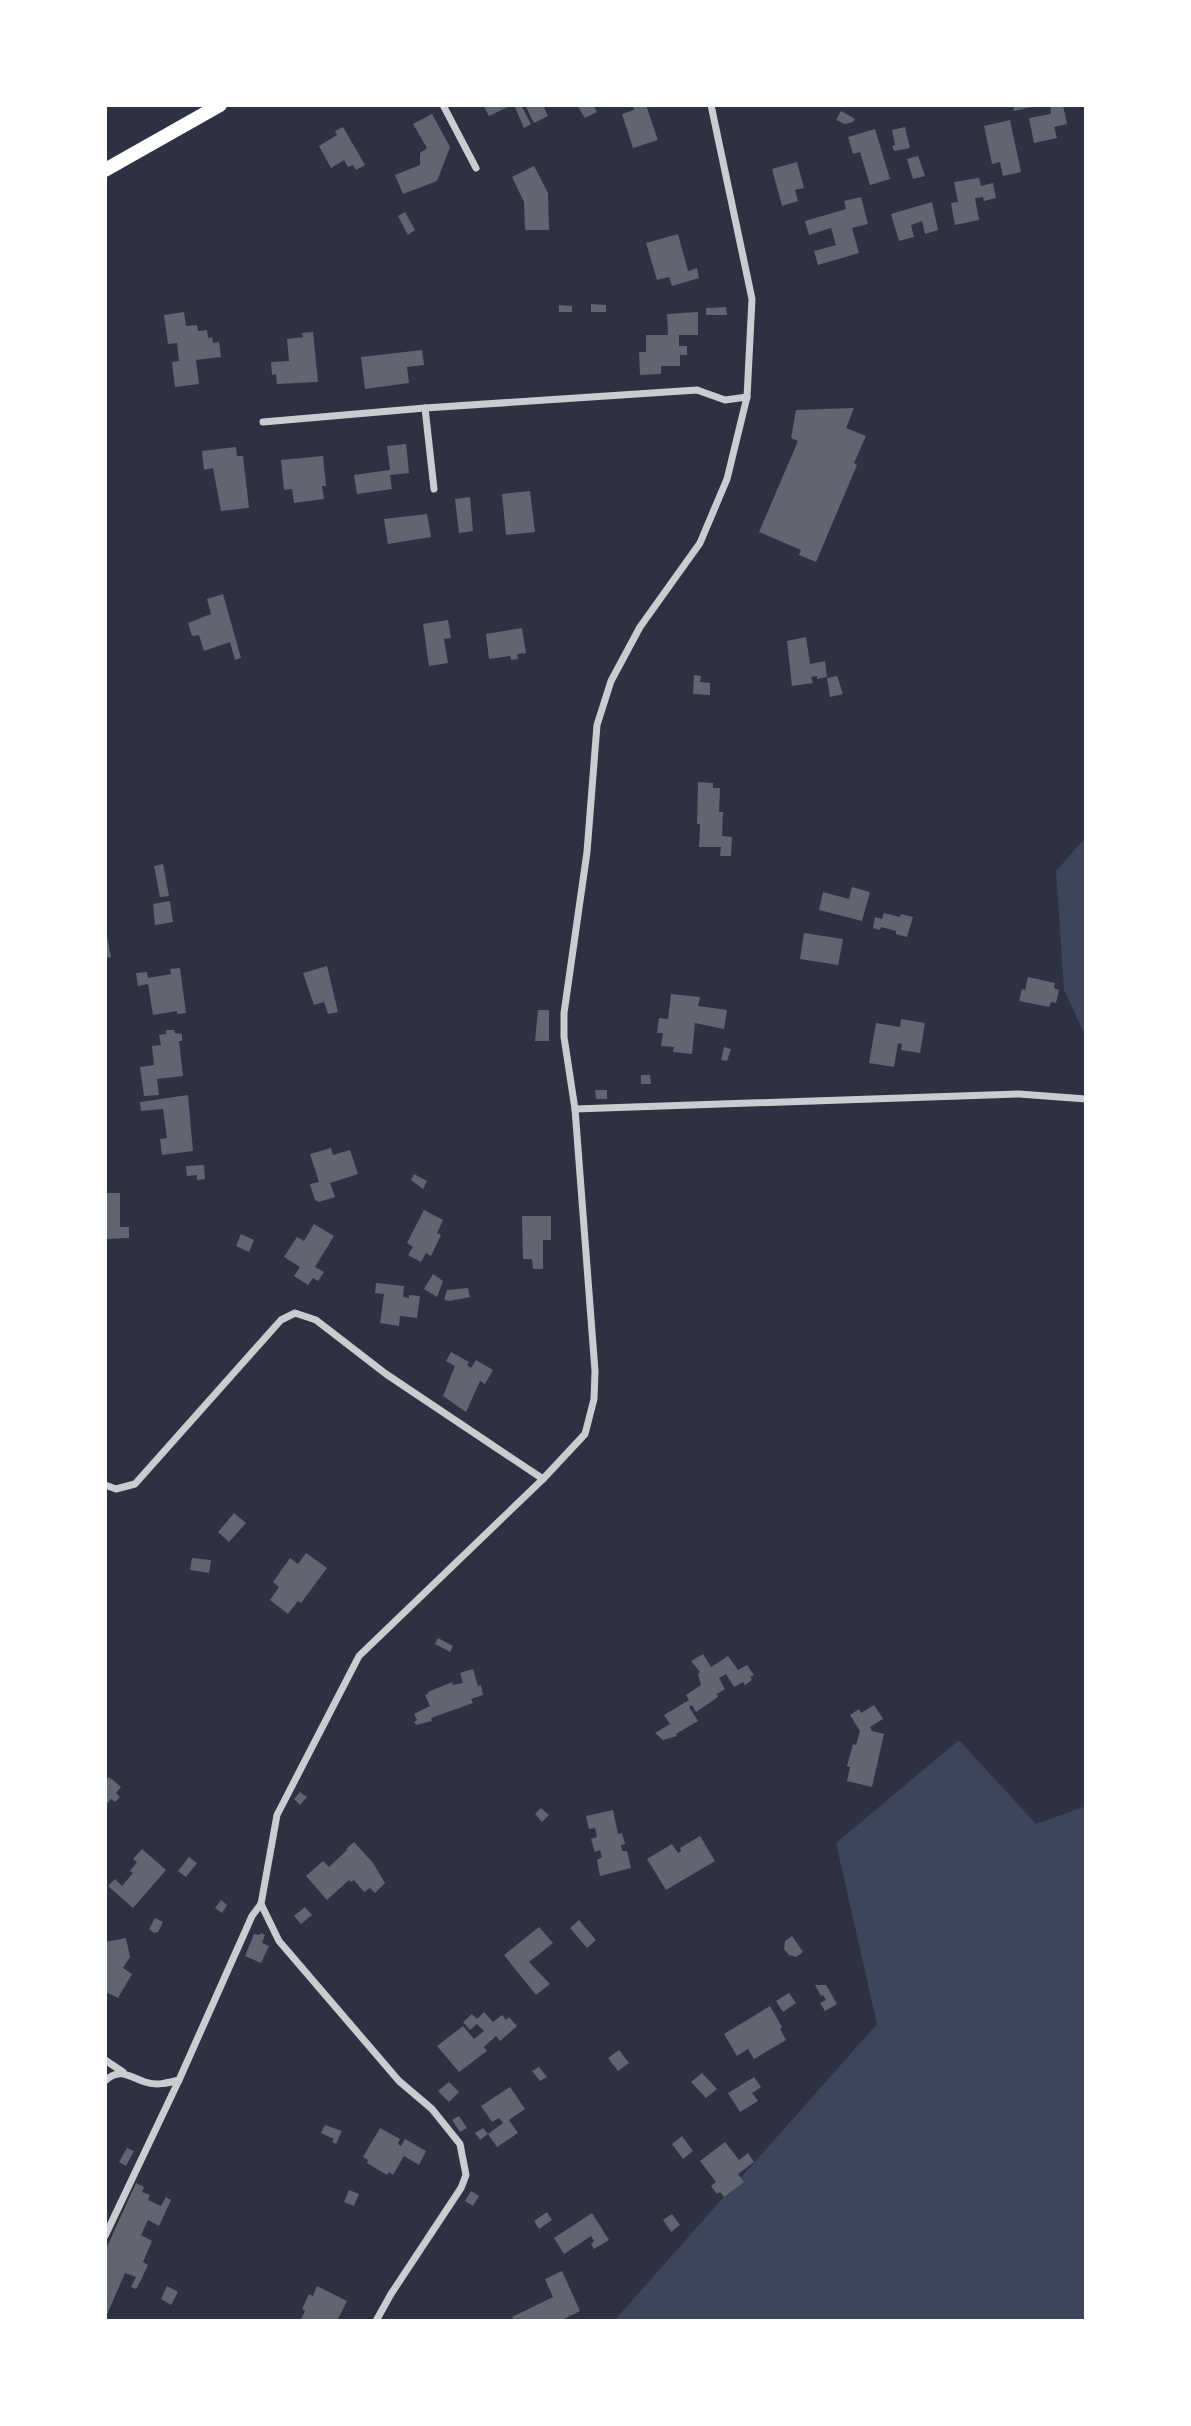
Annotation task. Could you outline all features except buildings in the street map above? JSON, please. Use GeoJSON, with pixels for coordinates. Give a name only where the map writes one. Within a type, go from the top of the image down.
{"type":"FeatureCollection","features":[{"type":"Feature","properties":{"kind":"main road"},"geometry":{"type":"LineString","coordinates":[[105,170],[220,105]]}},
{"type":"Feature","properties":{"kind":"street"},"geometry":{"type":"LineString","coordinates":[[443,105],[476,168]]}},
{"type":"Feature","properties":{"kind":"street"},"geometry":{"type":"LineString","coordinates":[[105,2236],[252,1916],[261,1905],[278,1815],[359,1656],[543,1479],[585,1434],[594,1399],[595,1371],[575,1109],[564,1037],[564,1013],[587,852],[597,725],[611,681],[640,627],[700,543],[727,479],[747,397],[752,299],[750,279],[711,105]]}},
{"type":"Feature","properties":{"kind":"street"},"geometry":{"type":"LineString","coordinates":[[262,422],[697,390],[725,400],[747,397]]}},
{"type":"Feature","properties":{"kind":"street"},"geometry":{"type":"LineString","coordinates":[[425,408],[434,489]]}},
{"type":"Feature","properties":{"kind":"street"},"geometry":{"type":"LineString","coordinates":[[575,1109],[1019,1094],[1086,1099]]}},
{"type":"Feature","properties":{"kind":"street"},"geometry":{"type":"LineString","coordinates":[[105,1485],[116,1489],[135,1484],[281,1320],[295,1313],[316,1320],[386,1374],[543,1479]]}},
{"type":"Feature","properties":{"kind":"street"},"geometry":{"type":"LineString","coordinates":[[261,1905],[279,1941],[399,2081],[432,2109],[460,2144],[466,2175],[461,2188],[376,2321]]}},
{"type":"Feature","properties":{"kind":"street"},"geometry":{"type":"LineString","coordinates":[[105,2060],[147,2083],[162,2084],[178,2080]]}},
{"type":"Feature","properties":{"kind":"street"},"geometry":{"type":"LineString","coordinates":[[105,2081],[115,2073],[124,2072]]}},
{"type":"Feature","properties":{"kind":"shaded area"},"geometry":{"type":"Polygon","coordinates":[[[1086,837],[1086,1037],[1064,990],[1056,871],[1086,837]]]}},
{"type":"Feature","properties":{"kind":"shaded area"},"geometry":{"type":"Polygon","coordinates":[[[959,1740],[1036,1824],[1086,1806],[1086,2321],[614,2321],[877,2024],[836,1843],[959,1740]]]}}]}
